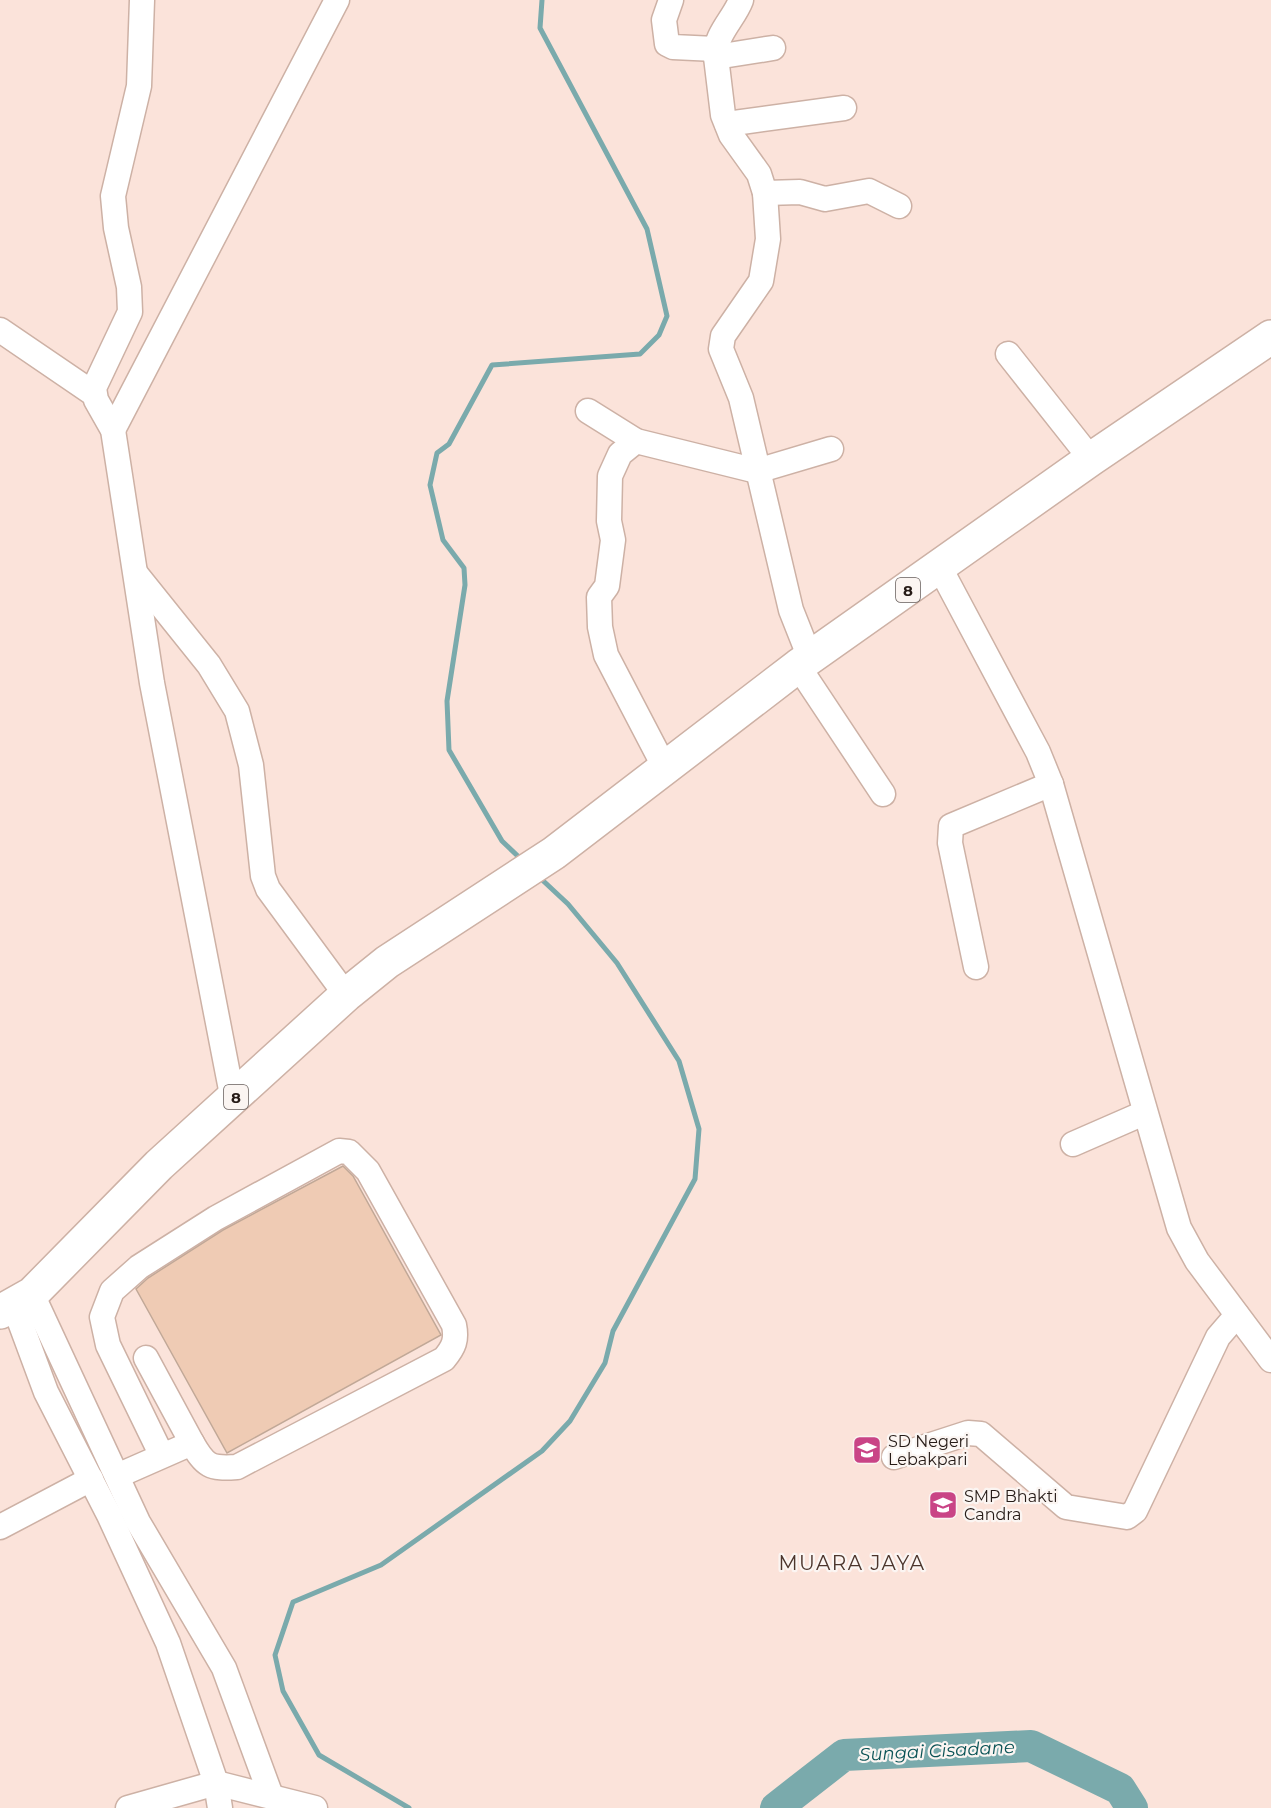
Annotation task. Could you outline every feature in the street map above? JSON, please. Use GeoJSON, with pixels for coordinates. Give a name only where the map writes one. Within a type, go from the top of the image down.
{"type":"FeatureCollection","features":[{"type":"Feature","properties":{"kind":"highway","name":"8"},"geometry":{"type":"LineString","coordinates":[[15,1303],[159,1165],[346,995],[387,962],[554,853],[804,662],[1091,459],[1271,337]]}},
{"type":"Feature","properties":{"kind":"street"},"geometry":{"type":"LineString","coordinates":[[94,394],[96,381],[130,312],[129,287],[116,228],[113,196],[139,86],[142,0]]}},
{"type":"Feature","properties":{"kind":"street"},"geometry":{"type":"LineString","coordinates":[[113,430],[337,0]]}},
{"type":"Feature","properties":{"kind":"street"},"geometry":{"type":"LineString","coordinates":[[671,0],[664,20],[667,44],[673,47],[716,53],[773,48]]}},
{"type":"Feature","properties":{"kind":"street"},"geometry":{"type":"LineString","coordinates":[[741,0],[716,53],[723,115],[759,174],[765,193],[768,239],[761,281],[723,336],[721,349],[741,398],[804,662],[883,794]]}},
{"type":"Feature","properties":{"kind":"street"},"geometry":{"type":"LineString","coordinates":[[727,124],[844,108]]}},
{"type":"Feature","properties":{"kind":"street"},"geometry":{"type":"LineString","coordinates":[[765,193],[800,192],[825,199],[869,191],[899,206]]}},
{"type":"Feature","properties":{"kind":"street"},"geometry":{"type":"LineString","coordinates":[[0,330],[94,394],[113,430],[152,683],[233,1100]]}},
{"type":"Feature","properties":{"kind":"street"},"geometry":{"type":"LineString","coordinates":[[1008,354],[1091,459]]}},
{"type":"Feature","properties":{"kind":"street"},"geometry":{"type":"LineString","coordinates":[[588,411],[636,441],[757,471],[831,449]]}},
{"type":"Feature","properties":{"kind":"street"},"geometry":{"type":"LineString","coordinates":[[636,441],[620,454],[610,476],[609,521],[613,540],[607,586],[599,597],[600,627],[606,655],[664,768]]}},
{"type":"Feature","properties":{"kind":"street"},"geometry":{"type":"LineString","coordinates":[[940,568],[1038,752],[1051,784],[1179,1228],[1197,1261],[1271,1360]]}},
{"type":"Feature","properties":{"kind":"street"},"geometry":{"type":"LineString","coordinates":[[134,572],[229,694],[237,711],[251,765],[263,876],[268,889],[346,995]]}},
{"type":"Feature","properties":{"kind":"street"},"geometry":{"type":"LineString","coordinates":[[976,966],[950,843],[951,826],[960,820],[1051,784]]}},
{"type":"Feature","properties":{"kind":"street"},"geometry":{"type":"LineString","coordinates":[[1073,1144],[1144,1113]]}},
{"type":"Feature","properties":{"kind":"street"},"geometry":{"type":"LineString","coordinates":[[146,1358],[202,1461],[218,1468],[237,1467],[444,1359],[453,1348],[456,1338],[454,1325],[368,1171],[349,1152],[339,1151],[216,1218],[139,1267],[112,1291],[102,1317],[108,1345],[135,1406],[162,1456]]}},
{"type":"Feature","properties":{"kind":"street"},"geometry":{"type":"LineString","coordinates":[[15,1303],[117,1476],[138,1522],[224,1668],[271,1796]]}},
{"type":"Feature","properties":{"kind":"street"},"geometry":{"type":"LineString","coordinates":[[15,1303],[46,1392],[91,1479],[168,1643],[216,1783],[220,1808]]}},
{"type":"Feature","properties":{"kind":"street"},"geometry":{"type":"LineString","coordinates":[[894,1457],[968,1433],[981,1434],[1066,1508],[1128,1517],[1135,1511],[1218,1337],[1237,1315]]}},
{"type":"Feature","properties":{"kind":"street"},"geometry":{"type":"LineString","coordinates":[[117,1476],[192,1443]]}},
{"type":"Feature","properties":{"kind":"street"},"geometry":{"type":"LineString","coordinates":[[0,1527],[91,1479]]}},
{"type":"Feature","properties":{"kind":"street"},"geometry":{"type":"LineString","coordinates":[[128,1808],[216,1783],[315,1808]]}},
{"type":"Feature","properties":{"kind":"building"},"geometry":{"type":"Polygon","coordinates":[[[343,1166],[353,1176],[441,1335],[227,1453],[136,1289],[148,1278],[223,1230],[343,1166]]]}},
{"type":"Feature","properties":{"kind":"waterway"},"geometry":{"type":"LineString","coordinates":[[523,861],[502,841],[449,750],[447,701],[465,585],[464,568],[443,540],[430,485],[437,453],[449,444],[492,365],[640,354],[659,335],[667,316],[647,229],[540,28],[542,0]]}},
{"type":"Feature","properties":{"kind":"waterway"},"geometry":{"type":"LineString","coordinates":[[409,1808],[319,1755],[283,1691],[275,1655],[293,1602],[381,1565],[542,1451],[570,1421],[605,1363],[613,1331],[695,1179],[699,1129],[679,1061],[617,963],[568,904],[538,876]]}},
{"type":"Feature","properties":{"kind":"waterway","name":"Sungai Cisadane"},"geometry":{"type":"LineString","coordinates":[[776,1808],[844,1755],[1031,1746],[1120,1789],[1132,1808]]}},
{"type":"Feature","properties":{"kind":"place","name":"SD Negeri Lebakpari"},"geometry":{"type":"Point","coordinates":[867,1450]}},
{"type":"Feature","properties":{"kind":"place","name":"SMP Bhakti Candra"},"geometry":{"type":"Point","coordinates":[943,1505]}},
{"type":"Feature","properties":{"kind":"district","name":"MUARA JAYA"},"geometry":{"type":"Point","coordinates":[852,1563]}}]}
